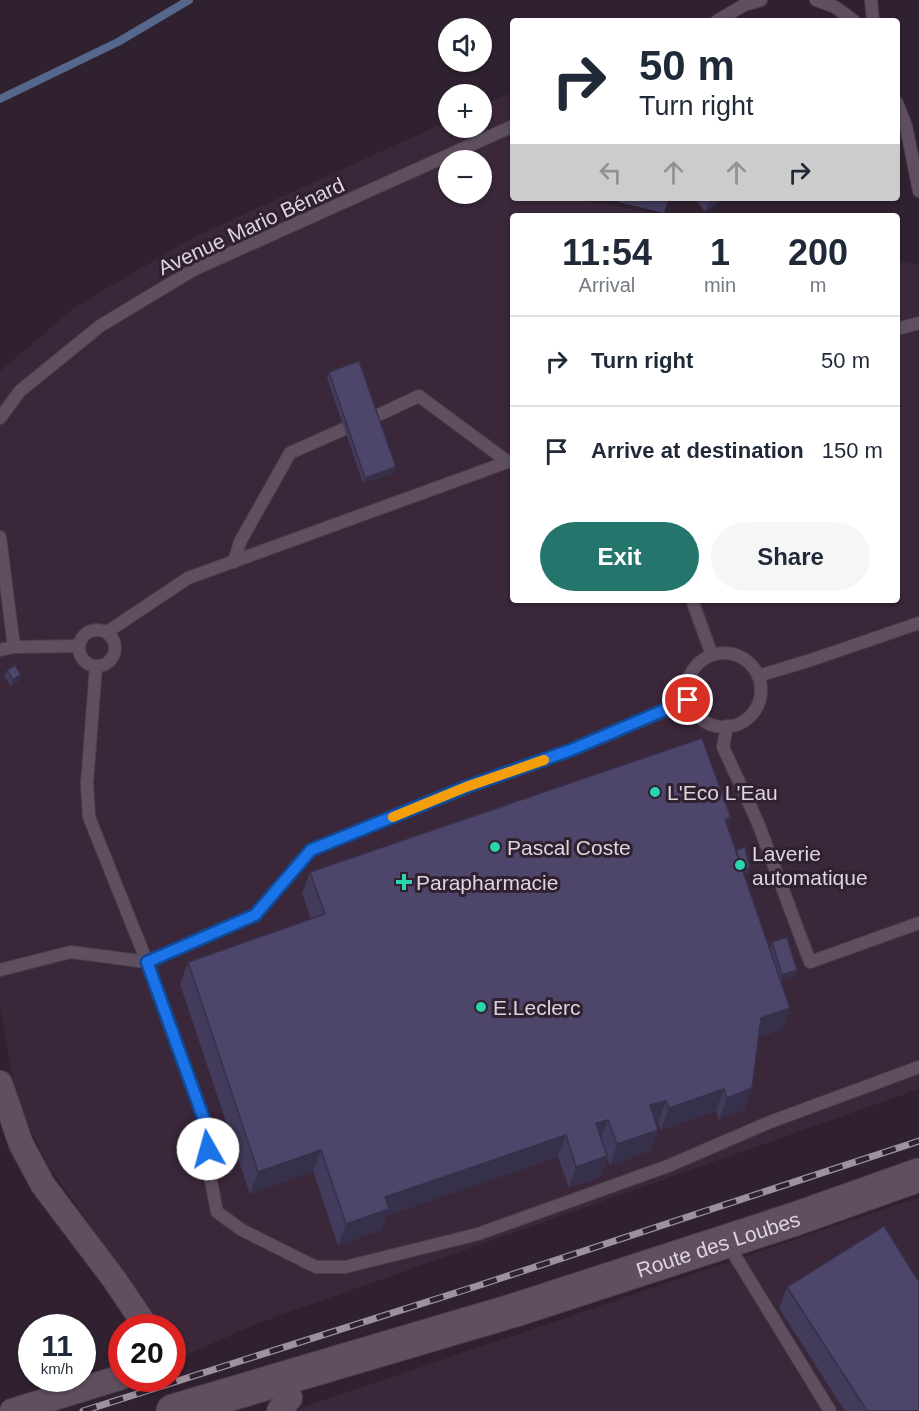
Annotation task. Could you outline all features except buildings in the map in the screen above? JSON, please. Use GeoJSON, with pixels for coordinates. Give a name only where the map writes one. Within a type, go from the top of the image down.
{"type":"FeatureCollection","features":[{"type":"Feature","properties":{"kind":"main road","name":"Route des Loubes"},"geometry":{"type":"LineString","coordinates":[[242,1404],[515,1310],[727,1242],[919,1175]]}},
{"type":"Feature","properties":{"kind":"main road","name":"Route des Loubes"},"geometry":{"type":"LineString","coordinates":[[190,1409],[242,1404],[285,1405],[515,1310]]}},
{"type":"Feature","properties":{"kind":"street"},"geometry":{"type":"LineString","coordinates":[[0,1083],[21,1143],[43,1185],[138,1314]]}},
{"type":"Feature","properties":{"kind":"street"},"geometry":{"type":"LineString","coordinates":[[12,1411],[108,1381]]}},
{"type":"Feature","properties":{"kind":"lane"},"geometry":{"type":"LineString","coordinates":[[722,18],[737,0]]}},
{"type":"Feature","properties":{"kind":"lane"},"geometry":{"type":"LineString","coordinates":[[723,18],[744,5],[761,0]]}},
{"type":"Feature","properties":{"kind":"lane"},"geometry":{"type":"LineString","coordinates":[[816,0],[835,7],[850,18]]}},
{"type":"Feature","properties":{"kind":"lane"},"geometry":{"type":"LineString","coordinates":[[871,0],[873,18]]}},
{"type":"Feature","properties":{"kind":"lane"},"geometry":{"type":"LineString","coordinates":[[900,111],[906,126],[919,191]]}},
{"type":"Feature","properties":{"kind":"lane","name":"Avenue Mario Bénard"},"geometry":{"type":"LineString","coordinates":[[0,418],[20,391],[100,326],[193,270],[510,127]]}},
{"type":"Feature","properties":{"kind":"lane"},"geometry":{"type":"LineString","coordinates":[[900,328],[919,323]]}},
{"type":"Feature","properties":{"kind":"lane"},"geometry":{"type":"LineString","coordinates":[[374,417],[419,396],[510,461]]}},
{"type":"Feature","properties":{"kind":"lane"},"geometry":{"type":"LineString","coordinates":[[234,562],[240,542],[290,453],[344,429]]}},
{"type":"Feature","properties":{"kind":"lane"},"geometry":{"type":"LineString","coordinates":[[107,632],[188,578],[510,461]]}},
{"type":"Feature","properties":{"kind":"lane"},"geometry":{"type":"LineString","coordinates":[[0,537],[14,647]]}},
{"type":"Feature","properties":{"kind":"lane"},"geometry":{"type":"LineString","coordinates":[[693,603],[712,655]]}},
{"type":"Feature","properties":{"kind":"lane"},"geometry":{"type":"LineString","coordinates":[[758,676],[919,623]]}},
{"type":"Feature","properties":{"kind":"lane"},"geometry":{"type":"LineString","coordinates":[[96,629],[107,632],[114,640],[115,652],[110,661],[96,666],[85,662],[79,652],[84,634],[96,629]]}},
{"type":"Feature","properties":{"kind":"lane"},"geometry":{"type":"LineString","coordinates":[[0,650],[14,647],[79,646]]}},
{"type":"Feature","properties":{"kind":"lane"},"geometry":{"type":"LineString","coordinates":[[725,653],[735,655],[749,663],[758,676],[760,692],[754,710],[738,724],[716,726],[704,721],[696,714],[688,700],[687,684],[693,669],[712,655],[725,653]]}},
{"type":"Feature","properties":{"kind":"lane"},"geometry":{"type":"LineString","coordinates":[[96,666],[87,783],[89,817],[147,962],[207,1128],[209,1171],[217,1212],[242,1230],[315,1267],[345,1267],[478,1234],[668,1166],[770,1122],[919,1067]]}},
{"type":"Feature","properties":{"kind":"lane"},"geometry":{"type":"LineString","coordinates":[[0,970],[71,952],[147,962],[255,915],[311,850],[466,787],[597,739],[688,700]]}},
{"type":"Feature","properties":{"kind":"lane"},"geometry":{"type":"LineString","coordinates":[[728,726],[723,747],[758,823],[810,962],[919,923]]}},
{"type":"Feature","properties":{"kind":"lane"},"geometry":{"type":"LineString","coordinates":[[727,1242],[830,1411]]}},
{"type":"Feature","properties":{"kind":"shaded area"},"geometry":{"type":"Polygon","coordinates":[[[510,93],[510,201],[588,201],[650,213],[510,213],[510,603],[900,603],[900,262],[919,265],[919,1089],[256,1324],[186,1355],[186,1314],[153,1314],[47,1164],[17,1101],[0,1009],[0,371],[75,307],[194,237],[438,126],[438,138],[492,138],[492,101],[510,93]]]}},
{"type":"Feature","properties":{"kind":"shaded area"},"geometry":{"type":"Polygon","coordinates":[[[919,1198],[919,1411],[292,1411],[875,1212],[919,1198]]]}},
{"type":"Feature","properties":{"kind":"waterway"},"geometry":{"type":"LineString","coordinates":[[0,99],[118,42],[189,0]]}},
{"type":"Feature","properties":{"kind":"railway"},"geometry":{"type":"LineString","coordinates":[[83,1411],[474,1287],[919,1141]]}},
{"type":"Feature","properties":{"kind":"slow traffic"},"geometry":{"type":"LineString","coordinates":[[393,817],[466,787],[544,760]]}},
{"type":"Feature","properties":{"kind":"place","name":"L'Eco L'Eau"},"geometry":{"type":"Point","coordinates":[655,792]}},
{"type":"Feature","properties":{"kind":"place","name":"Pascal Coste"},"geometry":{"type":"Point","coordinates":[495,847]}},
{"type":"Feature","properties":{"kind":"place","name":"Laverie automatique"},"geometry":{"type":"Point","coordinates":[740,865]}},
{"type":"Feature","properties":{"kind":"place","name":"Parapharmacie"},"geometry":{"type":"Point","coordinates":[404,882]}},
{"type":"Feature","properties":{"kind":"place","name":"E.Leclerc"},"geometry":{"type":"Point","coordinates":[481,1007]}},
{"type":"Feature","properties":{"kind":"route"},"geometry":{"type":"LineString","coordinates":[[208,1149],[207,1128],[147,962],[255,915],[311,850],[466,787],[571,750],[688,700]]}}]}
